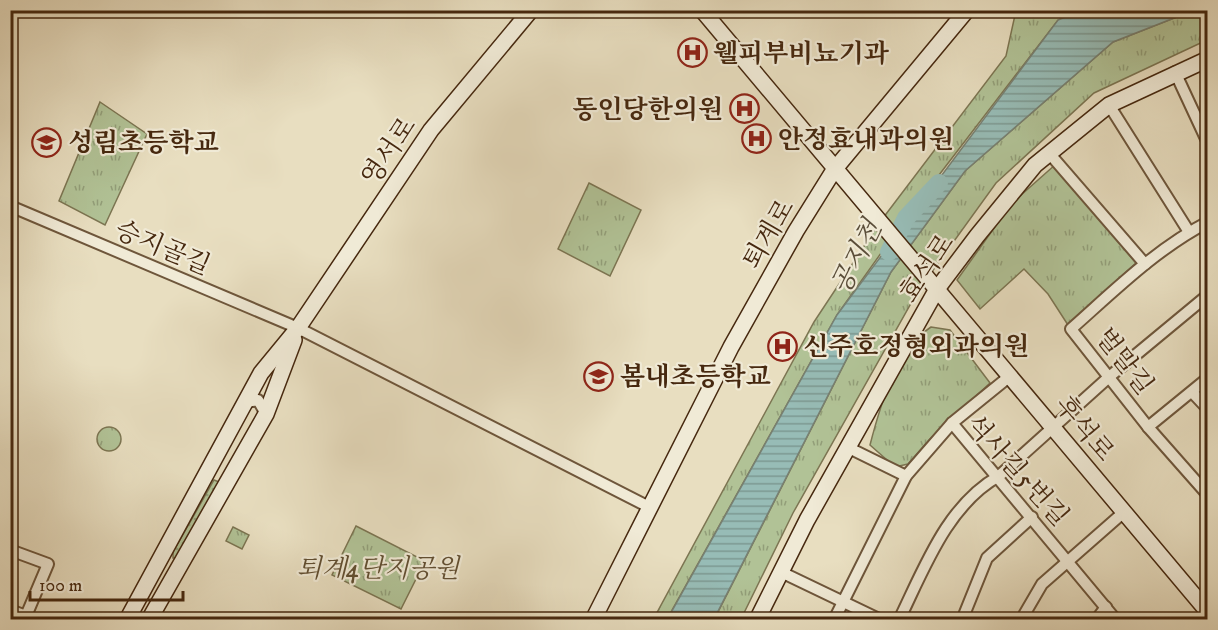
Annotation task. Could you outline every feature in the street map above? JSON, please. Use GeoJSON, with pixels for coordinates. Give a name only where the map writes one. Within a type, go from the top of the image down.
{"type":"FeatureCollection","features":[{"type":"Feature","properties":{"kind":"street","name":"영서로"},"geometry":{"type":"LineString","coordinates":[[127,620],[261,373],[298,328],[431,130],[531,10]]}},
{"type":"Feature","properties":{"kind":"street"},"geometry":{"type":"LineString","coordinates":[[702,10],[834,170]]}},
{"type":"Feature","properties":{"kind":"street","name":"퇴계로"},"geometry":{"type":"LineString","coordinates":[[592,620],[731,346],[834,170],[967,10]]}},
{"type":"Feature","properties":{"kind":"street","name":"효석로"},"geometry":{"type":"LineString","coordinates":[[757,620],[847,447],[937,290],[984,227],[1035,165],[1108,105],[1208,58]]}},
{"type":"Feature","properties":{"kind":"street"},"geometry":{"type":"LineString","coordinates":[[1175,72],[1208,143]]}},
{"type":"Feature","properties":{"kind":"street"},"geometry":{"type":"LineString","coordinates":[[1108,105],[1189,232]]}},
{"type":"Feature","properties":{"kind":"street"},"geometry":{"type":"LineString","coordinates":[[1049,153],[1145,264]]}},
{"type":"Feature","properties":{"kind":"street","name":"후석로"},"geometry":{"type":"LineString","coordinates":[[834,170],[926,275],[1206,607]]}},
{"type":"Feature","properties":{"kind":"street","name":"승지골길"},"geometry":{"type":"LineString","coordinates":[[10,206],[298,328]]}},
{"type":"Feature","properties":{"kind":"street","name":"벌말길"},"geometry":{"type":"LineString","coordinates":[[1208,222],[1189,232],[1145,264],[1071,329],[1148,427],[1208,495]]}},
{"type":"Feature","properties":{"kind":"street"},"geometry":{"type":"LineString","coordinates":[[898,620],[954,516],[979,487],[999,476],[1110,377],[1208,295]]}},
{"type":"Feature","properties":{"kind":"street","name":"영서로"},"geometry":{"type":"LineString","coordinates":[[149,620],[266,414],[298,328]]}},
{"type":"Feature","properties":{"kind":"street"},"geometry":{"type":"LineString","coordinates":[[298,328],[650,507]]}},
{"type":"Feature","properties":{"kind":"street"},"geometry":{"type":"LineString","coordinates":[[952,423],[1010,376]]}},
{"type":"Feature","properties":{"kind":"street"},"geometry":{"type":"LineString","coordinates":[[1148,427],[1208,378]]}},
{"type":"Feature","properties":{"kind":"street"},"geometry":{"type":"LineString","coordinates":[[1192,392],[1208,409]]}},
{"type":"Feature","properties":{"kind":"street"},"geometry":{"type":"LineString","coordinates":[[246,402],[258,400],[266,414]]}},
{"type":"Feature","properties":{"kind":"street","name":"석사길5번길"},"geometry":{"type":"LineString","coordinates":[[834,620],[906,476],[952,423],[999,476],[1116,620]]}},
{"type":"Feature","properties":{"kind":"street"},"geometry":{"type":"LineString","coordinates":[[847,447],[906,476]]}},
{"type":"Feature","properties":{"kind":"street"},"geometry":{"type":"LineString","coordinates":[[1021,620],[1042,584],[1124,512]]}},
{"type":"Feature","properties":{"kind":"street"},"geometry":{"type":"LineString","coordinates":[[962,620],[987,558],[1032,517]]}},
{"type":"Feature","properties":{"kind":"street"},"geometry":{"type":"LineString","coordinates":[[10,550],[48,564],[26,616],[10,610]]}},
{"type":"Feature","properties":{"kind":"street"},"geometry":{"type":"LineString","coordinates":[[781,572],[881,620]]}},
{"type":"Feature","properties":{"kind":"street"},"geometry":{"type":"LineString","coordinates":[[1096,620],[1106,607]]}},
{"type":"Feature","properties":{"kind":"green space"},"geometry":{"type":"Polygon","coordinates":[[[1021,11],[1080,11],[1058,20],[906,218],[837,315],[667,619],[653,620],[814,322],[880,222],[1006,56],[1015,15],[1021,11]]]}},
{"type":"Feature","properties":{"kind":"green space"},"geometry":{"type":"Polygon","coordinates":[[[1192,11],[1207,11],[1207,40],[1094,93],[996,183],[918,291],[793,513],[741,619],[714,620],[891,272],[965,171],[1113,42],[1192,11]]]}},
{"type":"Feature","properties":{"kind":"green space"},"geometry":{"type":"Polygon","coordinates":[[[100,102],[147,134],[105,225],[59,201],[100,102]]]}},
{"type":"Feature","properties":{"kind":"green space"},"geometry":{"type":"Polygon","coordinates":[[[1056,164],[1136,263],[1068,325],[1048,294],[1024,269],[980,309],[957,280],[1012,203],[1056,164]]]}},
{"type":"Feature","properties":{"kind":"green space"},"geometry":{"type":"Polygon","coordinates":[[[589,183],[641,210],[610,276],[558,249],[589,183]]]}},
{"type":"Feature","properties":{"kind":"green space"},"geometry":{"type":"Polygon","coordinates":[[[931,327],[950,330],[990,383],[929,440],[908,464],[895,467],[870,445],[884,397],[899,364],[919,337],[931,327]]]}},
{"type":"Feature","properties":{"kind":"green space"},"geometry":{"type":"Polygon","coordinates":[[[104,427],[114,427],[121,434],[121,444],[114,451],[104,451],[97,444],[97,434],[104,427]]]}},
{"type":"Feature","properties":{"kind":"green space"},"geometry":{"type":"Polygon","coordinates":[[[214,480],[219,482],[177,558],[173,558],[173,552],[214,480]]]}},
{"type":"Feature","properties":{"kind":"green space","name":"퇴계4단지공원"},"geometry":{"type":"Polygon","coordinates":[[[356,526],[425,561],[401,609],[332,575],[356,526]]]}},
{"type":"Feature","properties":{"kind":"green space"},"geometry":{"type":"Polygon","coordinates":[[[233,527],[249,535],[242,549],[226,541],[233,527]]]}},
{"type":"Feature","properties":{"kind":"water"},"geometry":{"type":"Polygon","coordinates":[[[1080,11],[1192,11],[1113,42],[965,171],[891,272],[714,619],[667,620],[837,315],[1058,20],[1080,11]]]}},
{"type":"Feature","properties":{"kind":"waterway","name":"공지천"},"geometry":{"type":"LineString","coordinates":[[889,252],[906,218],[939,183]]}},
{"type":"Feature","properties":{"kind":"place","name":"웰피부비뇨기과"},"geometry":{"type":"Point","coordinates":[692,53]}},
{"type":"Feature","properties":{"kind":"place","name":"동인당한의원"},"geometry":{"type":"Point","coordinates":[744,109]}},
{"type":"Feature","properties":{"kind":"place","name":"안정효내과의원"},"geometry":{"type":"Point","coordinates":[757,139]}},
{"type":"Feature","properties":{"kind":"place","name":"성림초등학교"},"geometry":{"type":"Point","coordinates":[47,142]}},
{"type":"Feature","properties":{"kind":"place","name":"신주호정형외과의원"},"geometry":{"type":"Point","coordinates":[782,346]}},
{"type":"Feature","properties":{"kind":"place","name":"봄내초등학교"},"geometry":{"type":"Point","coordinates":[599,376]}}]}
